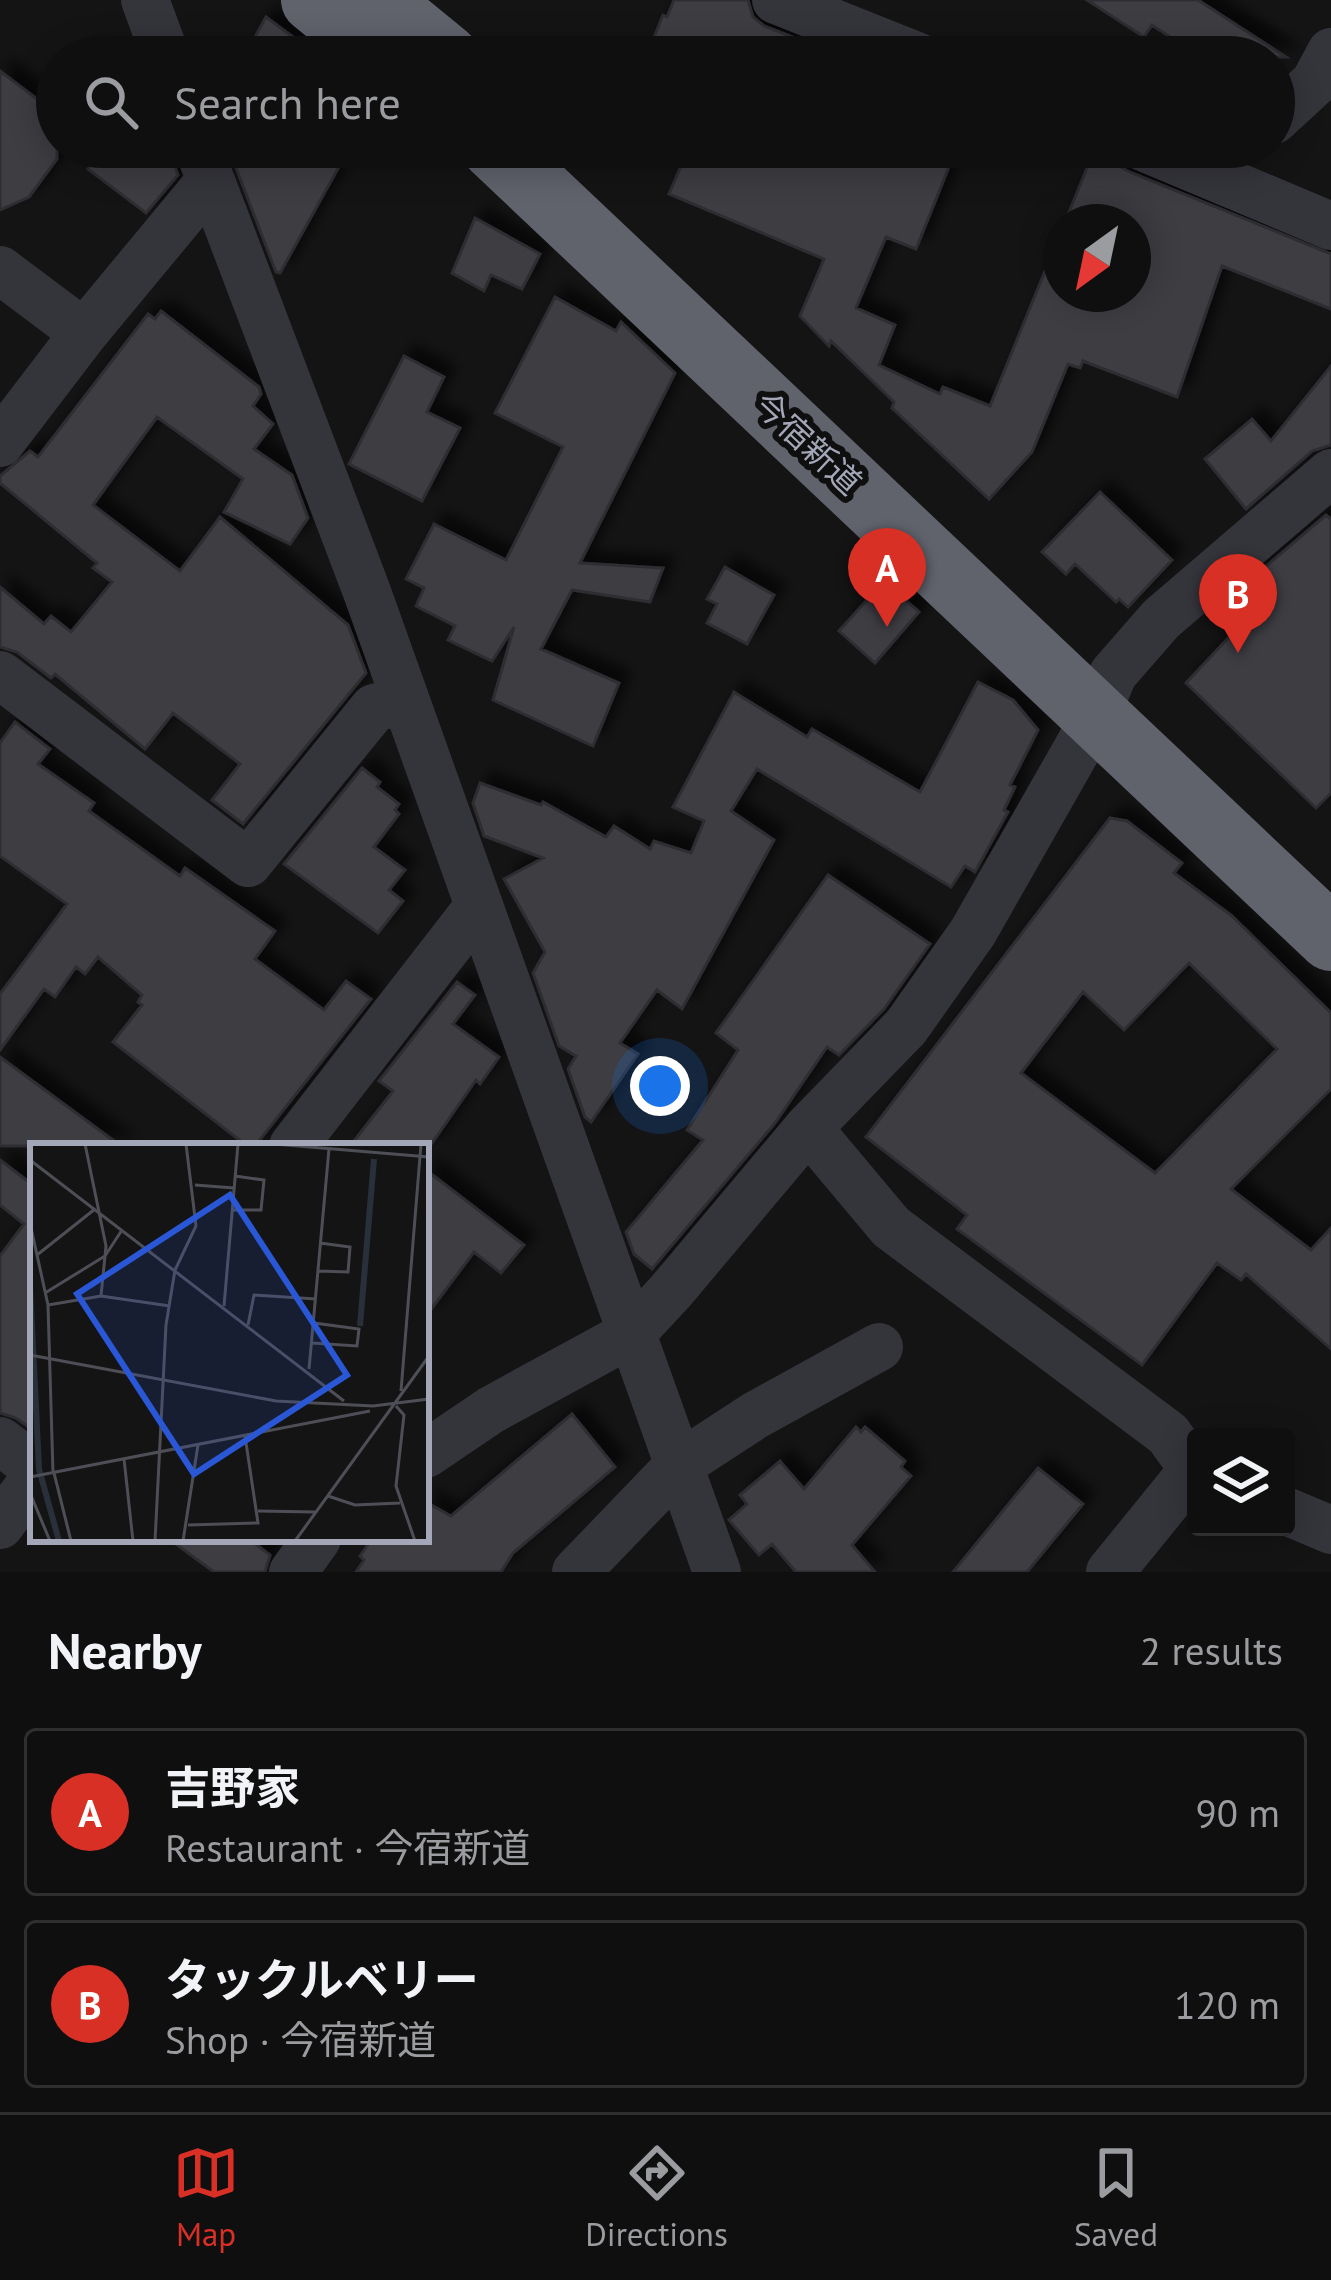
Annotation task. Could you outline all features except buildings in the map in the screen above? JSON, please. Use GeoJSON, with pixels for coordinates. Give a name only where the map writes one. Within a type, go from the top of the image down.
{"type":"FeatureCollection","features":[{"type":"Feature","properties":{"kind":"highway"},"geometry":{"type":"LineString","coordinates":[[314,0],[358,36]]}},
{"type":"Feature","properties":{"kind":"highway"},"geometry":{"type":"LineString","coordinates":[[376,0],[420,36]]}},
{"type":"Feature","properties":{"kind":"highway","name":"今宿新道"},"geometry":{"type":"LineString","coordinates":[[517,168],[1105,694],[1331,886]]}},
{"type":"Feature","properties":{"kind":"highway","name":"今宿新道"},"geometry":{"type":"LineString","coordinates":[[575,168],[1105,694],[1331,938]]}},
{"type":"Feature","properties":{"kind":"street"},"geometry":{"type":"LineString","coordinates":[[145,0],[158,36]]}},
{"type":"Feature","properties":{"kind":"street"},"geometry":{"type":"LineString","coordinates":[[776,0],[869,17],[893,36]]}},
{"type":"Feature","properties":{"kind":"street"},"geometry":{"type":"LineString","coordinates":[[1295,101],[1316,82],[1331,52]]}},
{"type":"Feature","properties":{"kind":"street"},"geometry":{"type":"LineString","coordinates":[[0,443],[201,168]]}},
{"type":"Feature","properties":{"kind":"street"},"geometry":{"type":"LineString","coordinates":[[206,168],[405,700],[717,1572]]}},
{"type":"Feature","properties":{"kind":"street"},"geometry":{"type":"LineString","coordinates":[[1229,168],[1331,226]]}},
{"type":"Feature","properties":{"kind":"street"},"geometry":{"type":"LineString","coordinates":[[0,271],[84,333]]}},
{"type":"Feature","properties":{"kind":"street"},"geometry":{"type":"LineString","coordinates":[[429,1452],[491,1409],[632,1333],[808,1128],[906,1028],[974,932],[1105,694],[1161,620],[1331,472]]}},
{"type":"Feature","properties":{"kind":"street"},"geometry":{"type":"LineString","coordinates":[[0,675],[248,863],[374,708],[405,700]]}},
{"type":"Feature","properties":{"kind":"street"},"geometry":{"type":"LineString","coordinates":[[295,1143],[479,906]]}},
{"type":"Feature","properties":{"kind":"street"},"geometry":{"type":"LineString","coordinates":[[808,1128],[891,1227],[1168,1434],[1187,1462]]}},
{"type":"Feature","properties":{"kind":"street"},"geometry":{"type":"LineString","coordinates":[[576,1572],[679,1465],[754,1416],[879,1347]]}},
{"type":"Feature","properties":{"kind":"street"},"geometry":{"type":"LineString","coordinates":[[0,1442],[30,1464]]}},
{"type":"Feature","properties":{"kind":"street"},"geometry":{"type":"LineString","coordinates":[[1110,1572],[1187,1480]]}},
{"type":"Feature","properties":{"kind":"street"},"geometry":{"type":"LineString","coordinates":[[0,1525],[30,1485]]}},
{"type":"Feature","properties":{"kind":"street"},"geometry":{"type":"LineString","coordinates":[[1295,1515],[1331,1530]]}},
{"type":"Feature","properties":{"kind":"street"},"geometry":{"type":"LineString","coordinates":[[293,1572],[315,1542]]}},
{"type":"Feature","properties":{"kind":"place","name":"吉野家"},"geometry":{"type":"Point","coordinates":[887,627]}},
{"type":"Feature","properties":{"kind":"place","name":"タックルベリー"},"geometry":{"type":"Point","coordinates":[1238,653]}}]}
